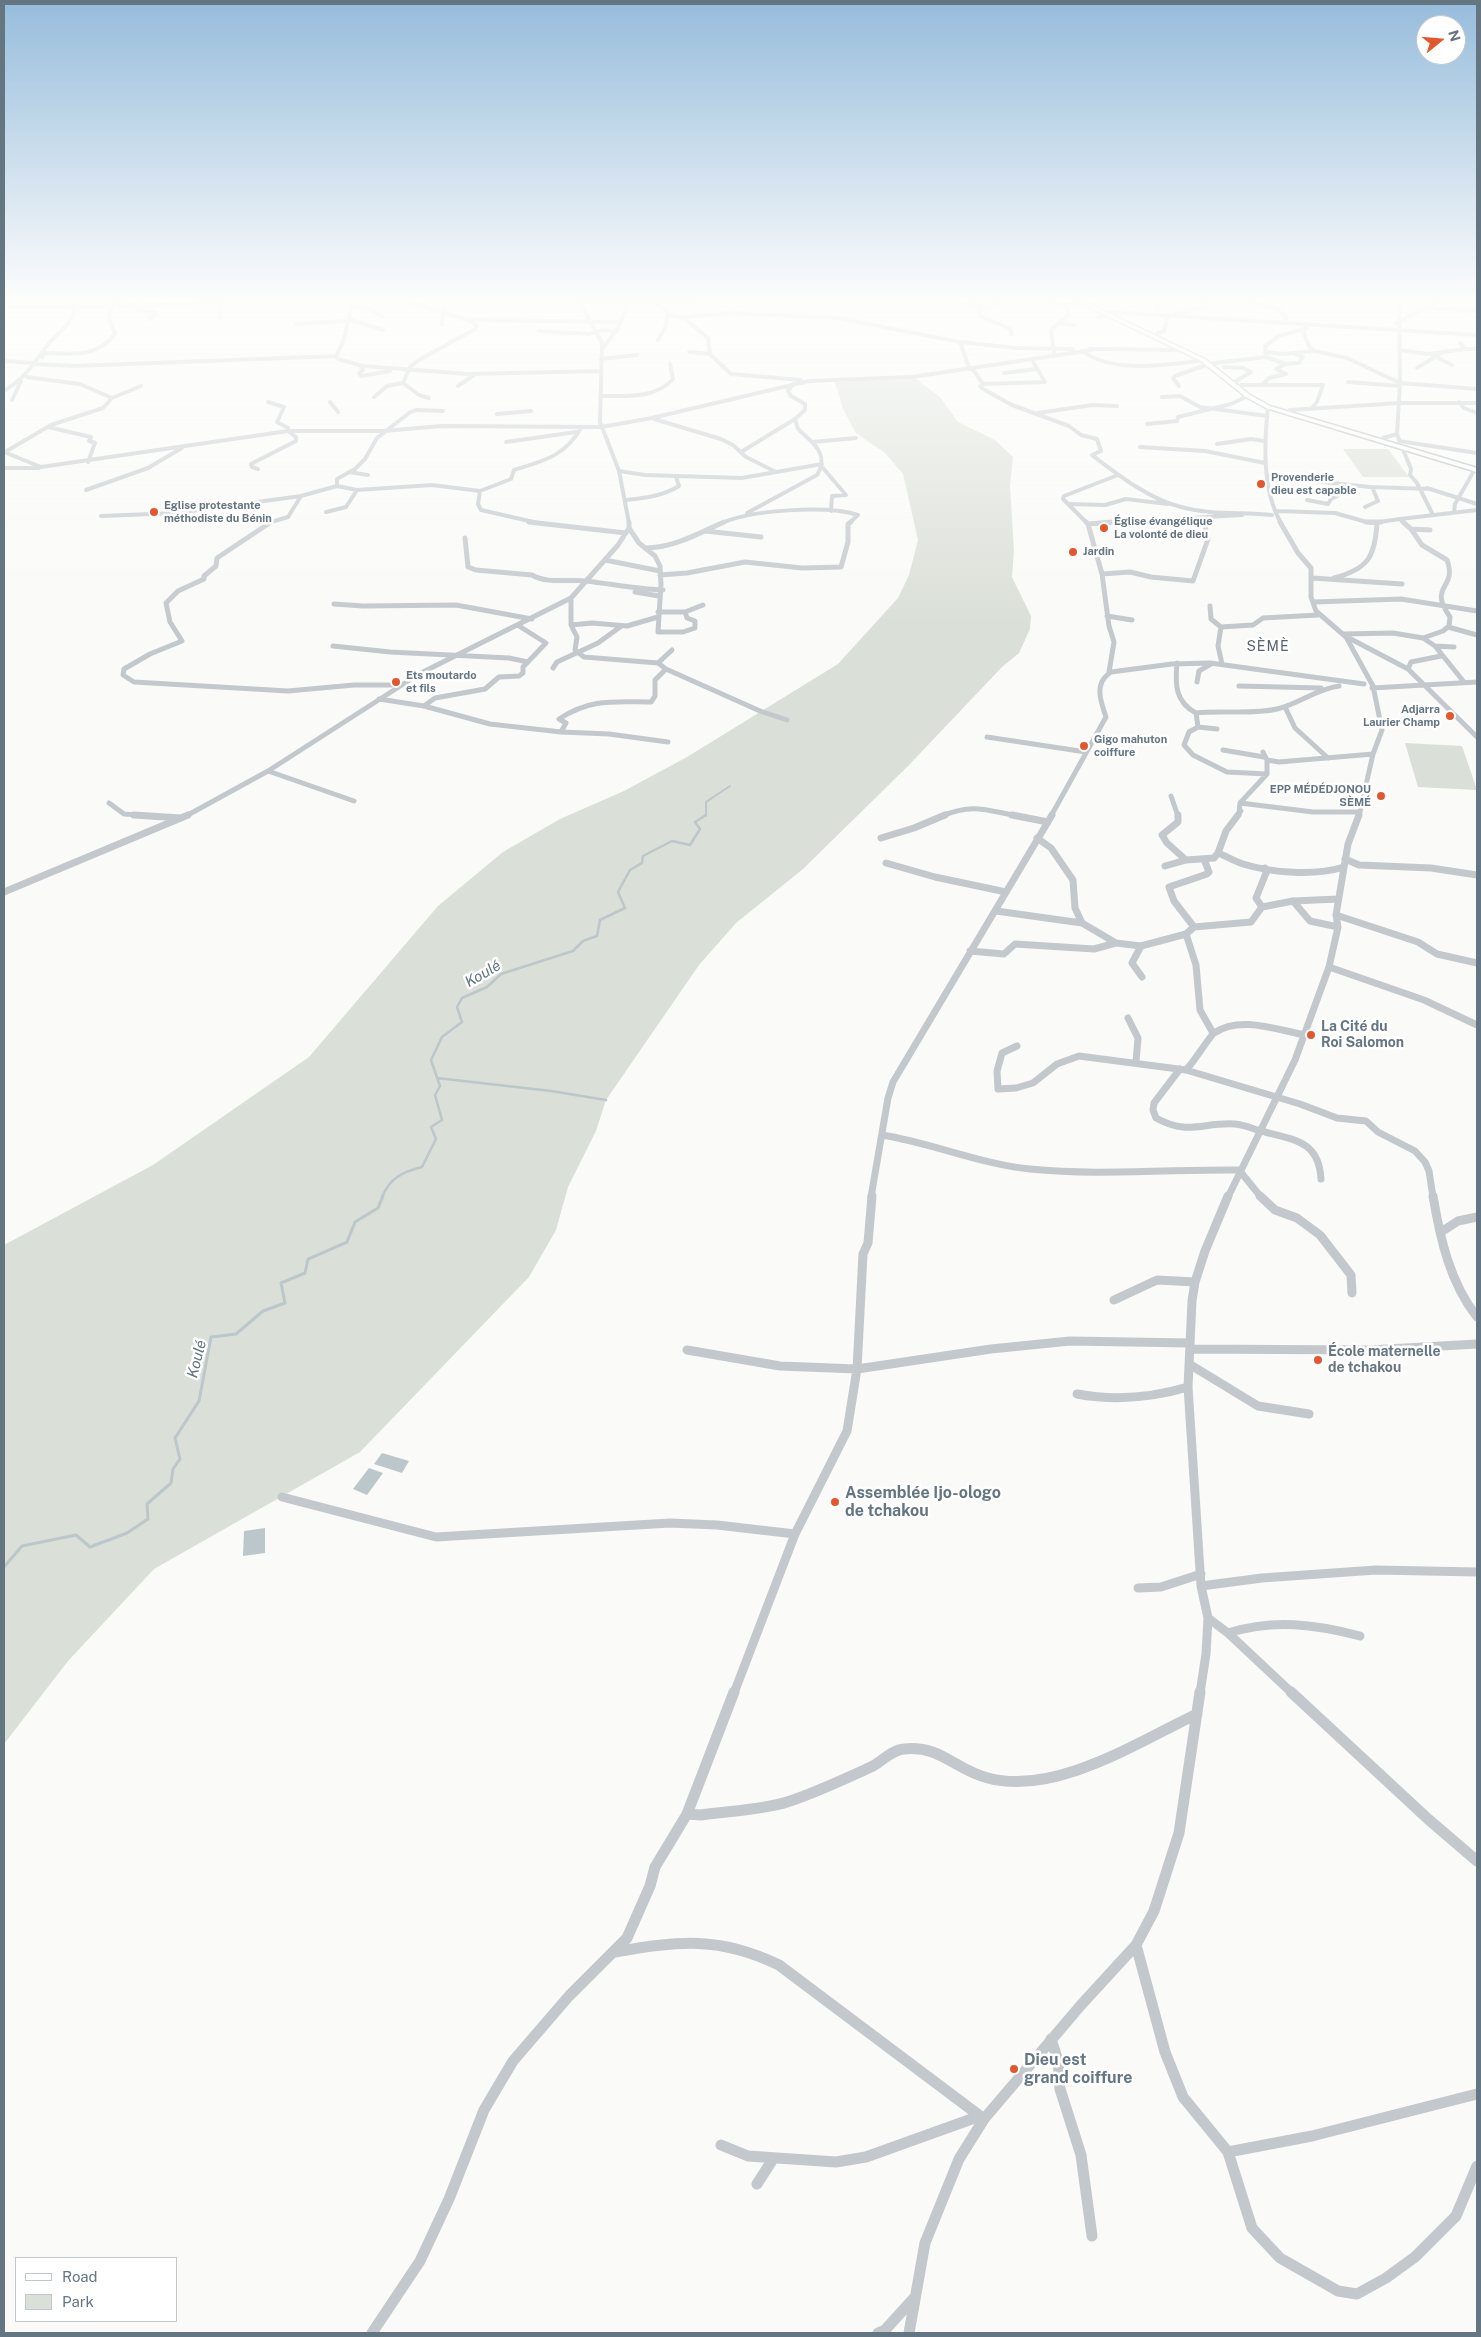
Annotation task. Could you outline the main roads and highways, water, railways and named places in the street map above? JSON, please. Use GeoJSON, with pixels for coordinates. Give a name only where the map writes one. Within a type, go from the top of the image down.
{"type":"FeatureCollection","features":[{"type":"Feature","properties":{"kind":"main road"},"geometry":{"type":"LineString","coordinates":[[1261,406],[1268,411],[1400,444]]}},
{"type":"Feature","properties":{"kind":"main road"},"geometry":{"type":"LineString","coordinates":[[1278,406],[1477,468]]}},
{"type":"Feature","properties":{"kind":"waterway","name":"Koulé"},"geometry":{"type":"LineString","coordinates":[[706,815],[706,802],[730,786]]}},
{"type":"Feature","properties":{"kind":"waterway","name":"Koulé"},"geometry":{"type":"LineString","coordinates":[[437,1078],[431,1060],[442,1037],[462,1022],[457,1007],[462,998],[487,987],[501,974],[573,951],[583,941],[597,936],[600,920],[625,908],[618,892],[630,870],[642,863],[643,856],[672,841],[690,845],[700,829],[695,822],[706,815]]}},
{"type":"Feature","properties":{"kind":"waterway","name":"Koulé"},"geometry":{"type":"LineString","coordinates":[[382,1197],[393,1180],[408,1171],[422,1167],[436,1139],[431,1127],[442,1120],[435,1095],[440,1086],[437,1078]]}},
{"type":"Feature","properties":{"kind":"waterway"},"geometry":{"type":"LineString","coordinates":[[437,1078],[551,1091],[606,1100]]}},
{"type":"Feature","properties":{"kind":"waterway","name":"Koulé"},"geometry":{"type":"LineString","coordinates":[[4,1567],[22,1546],[76,1535],[90,1547],[127,1533],[148,1519],[147,1504],[171,1483],[173,1469],[180,1459],[175,1438],[199,1401],[211,1337],[236,1334],[263,1311],[285,1303],[281,1283],[305,1273],[308,1259],[347,1242],[355,1222],[378,1208],[383,1196]]}},
{"type":"Feature","properties":{"kind":"place","name":"Provenderie dieu est capable"},"geometry":{"type":"Point","coordinates":[1261,484]}},
{"type":"Feature","properties":{"kind":"place","name":"Eglise protestante méthodiste du Bénin"},"geometry":{"type":"Point","coordinates":[154,512]}},
{"type":"Feature","properties":{"kind":"place","name":"Église évangélique La volonté de dieu"},"geometry":{"type":"Point","coordinates":[1104,528]}},
{"type":"Feature","properties":{"kind":"place","name":"Jardin"},"geometry":{"type":"Point","coordinates":[1073,552]}},
{"type":"Feature","properties":{"kind":"place","name":"Ets moutardo et fils"},"geometry":{"type":"Point","coordinates":[396,682]}},
{"type":"Feature","properties":{"kind":"place","name":"Adjarra Laurier Champ"},"geometry":{"type":"Point","coordinates":[1450,716]}},
{"type":"Feature","properties":{"kind":"place","name":"Gigo mahuton coiffure"},"geometry":{"type":"Point","coordinates":[1084,746]}},
{"type":"Feature","properties":{"kind":"place","name":"EPP MÉDÉDJONOU SÈMÉ"},"geometry":{"type":"Point","coordinates":[1381,796]}},
{"type":"Feature","properties":{"kind":"place","name":"La Cité du Roi Salomon"},"geometry":{"type":"Point","coordinates":[1311,1035]}},
{"type":"Feature","properties":{"kind":"place","name":"École maternelle de tchakou"},"geometry":{"type":"Point","coordinates":[1318,1360]}},
{"type":"Feature","properties":{"kind":"place","name":"Assemblée Ijo-ologo de tchakou"},"geometry":{"type":"Point","coordinates":[835,1502]}},
{"type":"Feature","properties":{"kind":"place","name":"Dieu est grand coiffure"},"geometry":{"type":"Point","coordinates":[1014,2069]}},
{"type":"Feature","properties":{"kind":"district","name":"SÈMÈ"},"geometry":{"type":"Point","coordinates":[1268,647]}}]}
